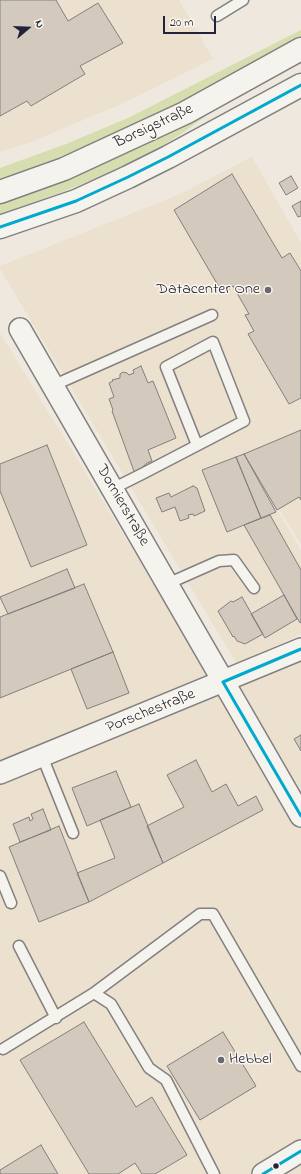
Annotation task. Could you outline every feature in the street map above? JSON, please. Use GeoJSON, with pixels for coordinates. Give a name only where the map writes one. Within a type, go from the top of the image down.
{"type":"FeatureCollection","features":[{"type":"Feature","properties":{"kind":"main road","name":"Borsigstraße"},"geometry":{"type":"LineString","coordinates":[[0,192],[64,169],[185,113],[301,49]]}},
{"type":"Feature","properties":{"kind":"main road","name":"Borsigstraße"},"geometry":{"type":"LineString","coordinates":[[0,227],[76,201],[122,180],[168,157],[301,85]]}},
{"type":"Feature","properties":{"kind":"street","name":"Dornierstraße"},"geometry":{"type":"LineString","coordinates":[[20,330],[301,816]]}},
{"type":"Feature","properties":{"kind":"street","name":"Porschestraße"},"geometry":{"type":"LineString","coordinates":[[0,773],[301,649]]}},
{"type":"Feature","properties":{"kind":"street"},"geometry":{"type":"LineString","coordinates":[[266,1173],[301,1151]]}},
{"type":"Feature","properties":{"kind":"lane"},"geometry":{"type":"LineString","coordinates":[[217,16],[243,0]]}},
{"type":"Feature","properties":{"kind":"lane"},"geometry":{"type":"LineString","coordinates":[[52,386],[212,315]]}},
{"type":"Feature","properties":{"kind":"lane"},"geometry":{"type":"LineString","coordinates":[[112,489],[244,421],[213,342],[166,367],[197,445]]}},
{"type":"Feature","properties":{"kind":"lane"},"geometry":{"type":"LineString","coordinates":[[167,584],[219,561],[234,560],[254,588]]}},
{"type":"Feature","properties":{"kind":"lane"},"geometry":{"type":"LineString","coordinates":[[42,756],[73,834]]}},
{"type":"Feature","properties":{"kind":"lane"},"geometry":{"type":"LineString","coordinates":[[0,876],[11,904]]}},
{"type":"Feature","properties":{"kind":"lane"},"geometry":{"type":"LineString","coordinates":[[3,1049],[56,1018],[94,993],[200,914],[212,914],[301,1066]]}},
{"type":"Feature","properties":{"kind":"lane"},"geometry":{"type":"LineString","coordinates":[[19,946],[56,1018]]}},
{"type":"Feature","properties":{"kind":"lane"},"geometry":{"type":"LineString","coordinates":[[94,993],[111,1004],[149,1068],[166,1080],[214,1174]]}},
{"type":"Feature","properties":{"kind":"shaded area"},"geometry":{"type":"Polygon","coordinates":[[[0,0],[179,0],[213,59],[117,106],[23,145],[0,152],[0,0]]]}},
{"type":"Feature","properties":{"kind":"shaded area"},"geometry":{"type":"Polygon","coordinates":[[[252,157],[301,243],[301,544],[247,458],[301,551],[301,634],[237,664],[0,269],[0,266],[178,195],[252,157]]]}},
{"type":"Feature","properties":{"kind":"shaded area"},"geometry":{"type":"Polygon","coordinates":[[[0,333],[211,678],[238,670],[301,639],[301,1174],[0,1174],[0,333]]]}},
{"type":"Feature","properties":{"kind":"green space"},"geometry":{"type":"Polygon","coordinates":[[[301,30],[301,37],[163,112],[100,141],[0,180],[0,168],[66,144],[128,118],[301,30]]]}},
{"type":"Feature","properties":{"kind":"green space"},"geometry":{"type":"Polygon","coordinates":[[[205,115],[206,116],[178,136],[148,154],[109,173],[57,194],[0,214],[0,203],[53,184],[105,162],[205,115]]]}},
{"type":"Feature","properties":{"kind":"building"},"geometry":{"type":"Polygon","coordinates":[[[0,0],[56,0],[68,21],[98,3],[123,43],[80,66],[85,74],[31,106],[27,101],[0,116],[0,0]]]}},
{"type":"Feature","properties":{"kind":"building","name":"Datacenter One"},"geometry":{"type":"Polygon","coordinates":[[[232,174],[282,258],[290,253],[301,271],[301,398],[289,404],[248,334],[254,331],[245,315],[249,314],[233,286],[223,294],[174,210],[232,174]]]}},
{"type":"Feature","properties":{"kind":"building"},"geometry":{"type":"Polygon","coordinates":[[[291,176],[298,188],[286,195],[279,183],[291,176]]]}},
{"type":"Feature","properties":{"kind":"building"},"geometry":{"type":"Polygon","coordinates":[[[301,201],[301,216],[298,217],[292,206],[301,201]]]}},
{"type":"Feature","properties":{"kind":"building"},"geometry":{"type":"Polygon","coordinates":[[[141,366],[148,383],[153,381],[176,438],[148,450],[152,461],[147,463],[135,474],[112,411],[113,410],[109,399],[114,397],[109,383],[113,381],[112,380],[120,378],[120,374],[123,372],[129,375],[134,373],[133,370],[141,366]]]}},
{"type":"Feature","properties":{"kind":"building"},"geometry":{"type":"Polygon","coordinates":[[[301,430],[301,500],[299,497],[277,510],[244,454],[301,430]]]}},
{"type":"Feature","properties":{"kind":"building"},"geometry":{"type":"Polygon","coordinates":[[[47,445],[87,545],[31,567],[0,491],[0,464],[47,445]]]}},
{"type":"Feature","properties":{"kind":"building"},"geometry":{"type":"Polygon","coordinates":[[[244,454],[276,512],[261,518],[236,457],[244,454]]]}},
{"type":"Feature","properties":{"kind":"building"},"geometry":{"type":"Polygon","coordinates":[[[236,457],[261,518],[227,532],[202,470],[236,457]]]}},
{"type":"Feature","properties":{"kind":"building"},"geometry":{"type":"Polygon","coordinates":[[[193,486],[197,488],[205,511],[194,516],[193,514],[188,515],[189,518],[180,521],[175,507],[162,512],[156,498],[169,493],[171,497],[193,486]]]}},
{"type":"Feature","properties":{"kind":"building"},"geometry":{"type":"Polygon","coordinates":[[[270,515],[301,570],[300,623],[244,525],[270,515]]]}},
{"type":"Feature","properties":{"kind":"building"},"geometry":{"type":"Polygon","coordinates":[[[67,569],[75,588],[8,614],[0,597],[67,569]]]}},
{"type":"Feature","properties":{"kind":"building"},"geometry":{"type":"Polygon","coordinates":[[[84,584],[113,652],[0,698],[0,617],[84,584]]]}},
{"type":"Feature","properties":{"kind":"building"},"geometry":{"type":"Polygon","coordinates":[[[284,595],[297,619],[265,638],[251,614],[284,595]]]}},
{"type":"Feature","properties":{"kind":"building"},"geometry":{"type":"Polygon","coordinates":[[[242,597],[263,634],[245,644],[237,641],[234,636],[233,637],[218,611],[231,601],[233,602],[242,597]]]}},
{"type":"Feature","properties":{"kind":"building"},"geometry":{"type":"Polygon","coordinates":[[[113,652],[129,693],[87,709],[71,669],[113,652]]]}},
{"type":"Feature","properties":{"kind":"building"},"geometry":{"type":"Polygon","coordinates":[[[301,735],[301,751],[294,739],[301,735]]]}},
{"type":"Feature","properties":{"kind":"building"},"geometry":{"type":"Polygon","coordinates":[[[196,760],[212,792],[226,784],[238,806],[256,796],[263,810],[163,863],[147,826],[184,807],[167,775],[196,760]]]}},
{"type":"Feature","properties":{"kind":"building"},"geometry":{"type":"Polygon","coordinates":[[[116,771],[131,807],[87,826],[72,788],[116,771]]]}},
{"type":"Feature","properties":{"kind":"building"},"geometry":{"type":"Polygon","coordinates":[[[139,804],[163,863],[89,902],[77,873],[115,858],[100,820],[139,804]]]}},
{"type":"Feature","properties":{"kind":"building"},"geometry":{"type":"Polygon","coordinates":[[[43,809],[51,830],[20,842],[13,824],[29,817],[30,821],[33,819],[31,814],[43,809]]]}},
{"type":"Feature","properties":{"kind":"building"},"geometry":{"type":"Polygon","coordinates":[[[59,826],[89,902],[39,922],[9,847],[59,826]]]}},
{"type":"Feature","properties":{"kind":"building"},"geometry":{"type":"Polygon","coordinates":[[[84,1022],[136,1107],[152,1097],[187,1155],[155,1174],[142,1174],[135,1163],[118,1174],[89,1174],[20,1060],[84,1022]]]}},
{"type":"Feature","properties":{"kind":"building"},"geometry":{"type":"Polygon","coordinates":[[[223,1032],[256,1086],[200,1120],[167,1066],[223,1032]]]}},
{"type":"Feature","properties":{"kind":"building"},"geometry":{"type":"Polygon","coordinates":[[[41,1145],[58,1174],[0,1174],[0,1170],[41,1145]]]}},
{"type":"Feature","properties":{"kind":"transit line"},"geometry":{"type":"LineString","coordinates":[[0,227],[76,201],[128,177],[301,85]]}},
{"type":"Feature","properties":{"kind":"transit line"},"geometry":{"type":"LineString","coordinates":[[223,682],[301,649]]}},
{"type":"Feature","properties":{"kind":"transit line"},"geometry":{"type":"LineString","coordinates":[[223,682],[301,816]]}},
{"type":"Feature","properties":{"kind":"transit line"},"geometry":{"type":"LineString","coordinates":[[263,1174],[301,1151]]}},
{"type":"Feature","properties":{"kind":"place","name":"Datacenter One"},"geometry":{"type":"Point","coordinates":[268,290]}},
{"type":"Feature","properties":{"kind":"place","name":"Hebbel"},"geometry":{"type":"Point","coordinates":[221,1060]}}]}
